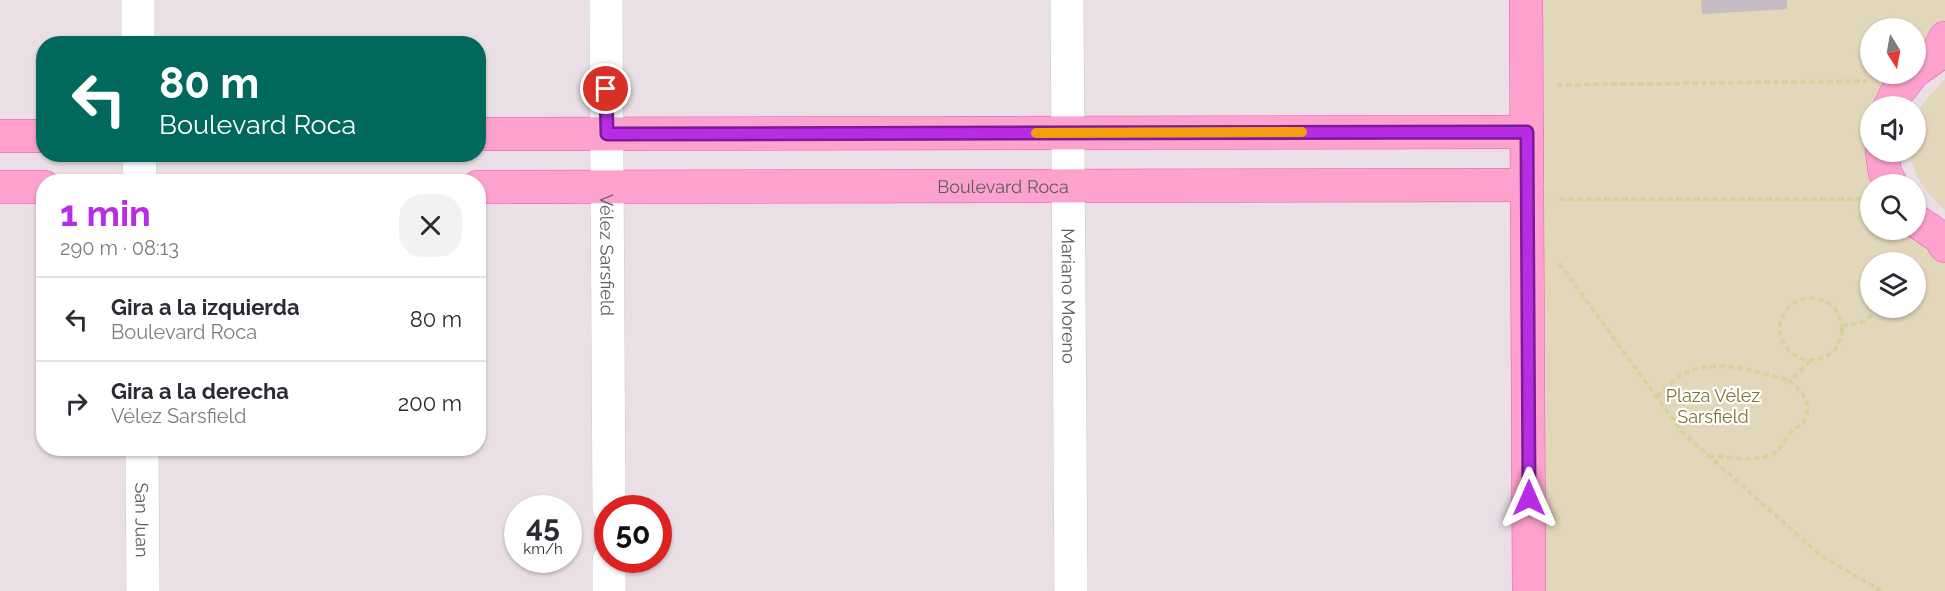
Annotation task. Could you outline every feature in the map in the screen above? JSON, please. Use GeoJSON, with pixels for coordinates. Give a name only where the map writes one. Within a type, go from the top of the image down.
{"type":"FeatureCollection","features":[{"type":"Feature","properties":{"kind":"main road"},"geometry":{"type":"LineString","coordinates":[[1526,0],[1530,591]]}},
{"type":"Feature","properties":{"kind":"main road"},"geometry":{"type":"LineString","coordinates":[[1926,65],[1936,56],[1945,38]]}},
{"type":"Feature","properties":{"kind":"main road"},"geometry":{"type":"LineString","coordinates":[[486,134],[1527,132]]}},
{"type":"Feature","properties":{"kind":"main road"},"geometry":{"type":"LineString","coordinates":[[0,136],[36,136]]}},
{"type":"Feature","properties":{"kind":"main road","name":"Boulevard Roca"},"geometry":{"type":"LineString","coordinates":[[486,187],[1068,186],[1527,201]]}},
{"type":"Feature","properties":{"kind":"main road"},"geometry":{"type":"LineString","coordinates":[[0,188],[36,187]]}},
{"type":"Feature","properties":{"kind":"main road"},"geometry":{"type":"LineString","coordinates":[[1926,228],[1940,237],[1945,246]]}},
{"type":"Feature","properties":{"kind":"street"},"geometry":{"type":"LineString","coordinates":[[138,0],[138,36]]}},
{"type":"Feature","properties":{"kind":"street","name":"Vélez Sarsfield"},"geometry":{"type":"LineString","coordinates":[[606,0],[609,495]]}},
{"type":"Feature","properties":{"kind":"street","name":"Mariano Moreno"},"geometry":{"type":"LineString","coordinates":[[1067,0],[1071,591]]}},
{"type":"Feature","properties":{"kind":"street","name":"San Juan"},"geometry":{"type":"LineString","coordinates":[[142,456],[143,591]]}},
{"type":"Feature","properties":{"kind":"street"},"geometry":{"type":"LineString","coordinates":[[609,573],[609,591]]}},
{"type":"Feature","properties":{"kind":"path"},"geometry":{"type":"LineString","coordinates":[[1526,85],[1860,81]]}},
{"type":"Feature","properties":{"kind":"path"},"geometry":{"type":"LineString","coordinates":[[1527,201],[1860,199]]}},
{"type":"Feature","properties":{"kind":"path"},"geometry":{"type":"LineString","coordinates":[[1527,201],[1682,432],[1820,555],[1881,591]]}},
{"type":"Feature","properties":{"kind":"path"},"geometry":{"type":"LineString","coordinates":[[1800,299],[1821,300],[1837,312],[1842,326],[1840,341],[1834,350],[1826,356],[1811,360],[1796,357],[1782,342],[1780,322],[1791,304],[1800,299]]}},
{"type":"Feature","properties":{"kind":"path"},"geometry":{"type":"LineString","coordinates":[[1842,326],[1862,322],[1868,318]]}},
{"type":"Feature","properties":{"kind":"path"},"geometry":{"type":"LineString","coordinates":[[1790,381],[1811,360]]}},
{"type":"Feature","properties":{"kind":"path"},"geometry":{"type":"LineString","coordinates":[[1657,397],[1685,373],[1706,368],[1734,366],[1790,381],[1805,399],[1807,415],[1805,421],[1790,433],[1783,447],[1767,456],[1754,458],[1708,455]]}},
{"type":"Feature","properties":{"kind":"green space","name":"Plaza Vélez Sarsfield"},"geometry":{"type":"Polygon","coordinates":[[[1526,0],[1945,0],[1945,38],[1926,59],[1926,18],[1860,18],[1860,84],[1905,84],[1897,96],[1860,96],[1860,162],[1877,162],[1884,174],[1860,174],[1860,240],[1926,240],[1926,236],[1945,246],[1945,591],[1529,591],[1526,0]]]}},
{"type":"Feature","properties":{"kind":"green space"},"geometry":{"type":"Polygon","coordinates":[[[1945,79],[1945,210],[1926,189],[1926,174],[1916,174],[1912,162],[1926,162],[1926,100],[1945,79]]]}},
{"type":"Feature","properties":{"kind":"building"},"geometry":{"type":"Polygon","coordinates":[[[1701,0],[1787,0],[1787,9],[1702,14],[1701,0]]]}},
{"type":"Feature","properties":{"kind":"slow traffic"},"geometry":{"type":"LineString","coordinates":[[1036,133],[1302,132]]}},
{"type":"Feature","properties":{"kind":"route"},"geometry":{"type":"LineString","coordinates":[[606,89],[607,134],[1527,132],[1529,498]]}}]}
